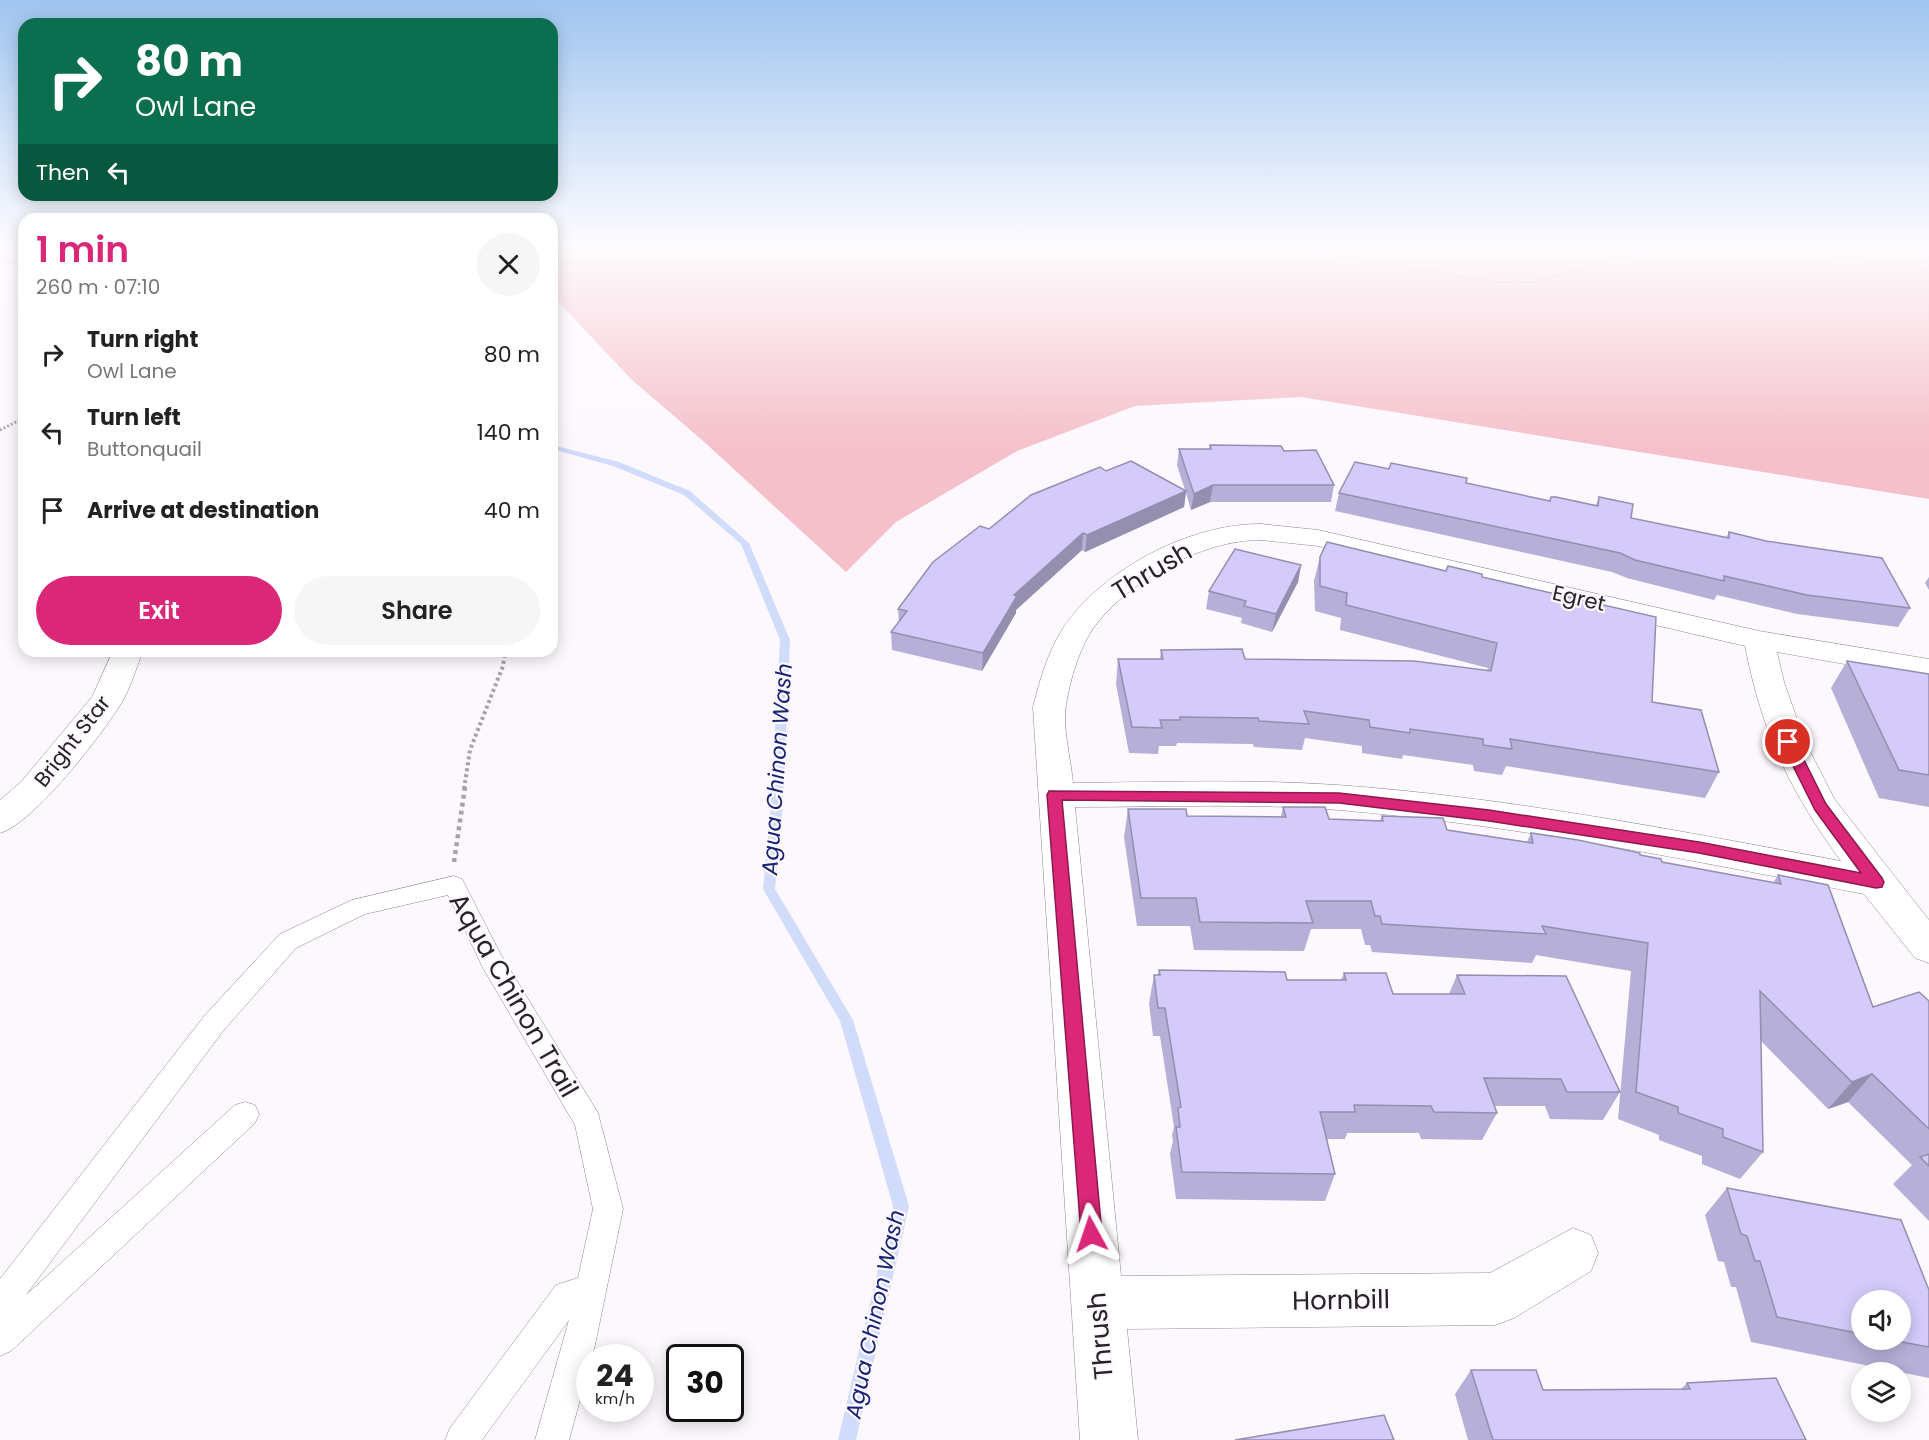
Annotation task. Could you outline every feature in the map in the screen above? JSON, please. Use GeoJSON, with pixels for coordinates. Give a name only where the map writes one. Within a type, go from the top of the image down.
{"type":"FeatureCollection","features":[{"type":"Feature","properties":{"kind":"street","name":"Egret"},"geometry":{"type":"LineString","coordinates":[[1229,534],[1263,531],[1318,538],[1759,640],[1929,669]]}},
{"type":"Feature","properties":{"kind":"street","name":"Thrush"},"geometry":{"type":"LineString","coordinates":[[1109,1440],[1048,707],[1066,649],[1096,606],[1128,580],[1196,543],[1229,534]]}},
{"type":"Feature","properties":{"kind":"street"},"geometry":{"type":"LineString","coordinates":[[1759,640],[1768,682],[1788,742],[1820,806],[1876,882],[1929,947]]}},
{"type":"Feature","properties":{"kind":"street","name":"Bright Star"},"geometry":{"type":"LineString","coordinates":[[0,820],[34,791],[107,700],[125,657]]}},
{"type":"Feature","properties":{"kind":"street"},"geometry":{"type":"LineString","coordinates":[[1055,795],[1339,798],[1489,816],[1699,848],[1876,882]]}},
{"type":"Feature","properties":{"kind":"street","name":"Hornbill"},"geometry":{"type":"LineString","coordinates":[[1097,1303],[1495,1299],[1573,1253]]}},
{"type":"Feature","properties":{"kind":"lane","name":"Aqua Chinon Trail"},"geometry":{"type":"LineString","coordinates":[[0,1304],[214,1023],[288,941],[360,906],[454,885],[492,961],[588,1122],[608,1209],[579,1345],[552,1440]]}},
{"type":"Feature","properties":{"kind":"lane"},"geometry":{"type":"LineString","coordinates":[[0,1340],[245,1114]]}},
{"type":"Feature","properties":{"kind":"lane"},"geometry":{"type":"LineString","coordinates":[[462,1440],[567,1296],[591,1290]]}},
{"type":"Feature","properties":{"kind":"path"},"geometry":{"type":"LineString","coordinates":[[0,430],[18,421]]}},
{"type":"Feature","properties":{"kind":"path"},"geometry":{"type":"LineString","coordinates":[[454,885],[455,843],[470,750],[503,666],[504,657]]}},
{"type":"Feature","properties":{"kind":"shaded area"},"geometry":{"type":"Polygon","coordinates":[[[569,313],[1929,313],[1929,499],[1301,397],[1135,406],[1017,451],[896,522],[846,572],[702,440],[631,379],[569,313]]]}},
{"type":"Feature","properties":{"kind":"building"},"geometry":{"type":"Polygon","coordinates":[[[1210,445],[1281,446],[1284,451],[1316,450],[1334,485],[1213,485],[1194,494],[1179,449],[1211,449],[1210,445]]]}},
{"type":"Feature","properties":{"kind":"building"},"geometry":{"type":"Polygon","coordinates":[[[1131,461],[1186,491],[1087,535],[1083,533],[1014,595],[1017,596],[983,653],[891,632],[907,611],[898,609],[933,562],[980,526],[989,529],[1031,495],[1100,467],[1106,471],[1131,461]]]}},
{"type":"Feature","properties":{"kind":"building"},"geometry":{"type":"Polygon","coordinates":[[[1355,462],[1389,469],[1391,463],[1467,478],[1466,483],[1550,501],[1551,497],[1556,497],[1598,506],[1599,497],[1633,504],[1631,518],[1729,538],[1729,532],[1766,541],[1882,558],[1910,608],[1807,595],[1724,576],[1724,581],[1635,560],[1620,553],[1339,493],[1355,462]]]}},
{"type":"Feature","properties":{"kind":"building"},"geometry":{"type":"Polygon","coordinates":[[[1327,542],[1446,571],[1448,566],[1482,574],[1482,577],[1656,617],[1652,702],[1701,710],[1719,772],[1510,739],[1512,749],[1483,745],[1483,739],[1410,729],[1410,733],[1370,727],[1369,720],[1304,711],[1309,724],[1259,721],[1258,718],[1180,717],[1180,720],[1160,720],[1162,728],[1132,727],[1118,659],[1163,659],[1161,650],[1242,649],[1245,659],[1414,661],[1491,671],[1497,643],[1346,605],[1347,593],[1320,586],[1320,557],[1327,542]]]}},
{"type":"Feature","properties":{"kind":"building"},"geometry":{"type":"Polygon","coordinates":[[[1235,549],[1301,565],[1276,614],[1244,606],[1246,601],[1209,591],[1235,549]]]}},
{"type":"Feature","properties":{"kind":"building"},"geometry":{"type":"Polygon","coordinates":[[[1847,661],[1929,674],[1929,775],[1899,770],[1847,661]]]}},
{"type":"Feature","properties":{"kind":"building"},"geometry":{"type":"Polygon","coordinates":[[[1283,807],[1325,807],[1329,819],[1383,821],[1382,816],[1443,818],[1447,830],[1533,843],[1531,833],[1578,840],[1640,853],[1640,855],[1661,859],[1662,862],[1781,884],[1778,875],[1828,885],[1873,1007],[1919,992],[1929,1001],[1929,1129],[1872,1074],[1852,1082],[1760,991],[1763,1152],[1723,1137],[1723,1129],[1678,1113],[1678,1107],[1636,1092],[1648,943],[1542,926],[1546,934],[1382,924],[1380,916],[1375,916],[1371,901],[1306,901],[1313,923],[1200,922],[1196,898],[1141,898],[1128,809],[1186,809],[1187,816],[1286,817],[1283,807]]]}},
{"type":"Feature","properties":{"kind":"building"},"geometry":{"type":"Polygon","coordinates":[[[1159,970],[1285,972],[1287,980],[1346,980],[1344,973],[1386,973],[1393,994],[1465,994],[1457,975],[1566,976],[1620,1092],[1567,1092],[1561,1079],[1484,1078],[1497,1113],[1434,1112],[1431,1106],[1354,1105],[1355,1112],[1320,1112],[1335,1174],[1182,1172],[1176,1127],[1180,1127],[1178,1108],[1181,1107],[1165,1008],[1158,1008],[1154,975],[1160,975],[1159,970]]]}},
{"type":"Feature","properties":{"kind":"building"},"geometry":{"type":"Polygon","coordinates":[[[1929,1154],[1929,1166],[1920,1157],[1929,1154]]]}},
{"type":"Feature","properties":{"kind":"building"},"geometry":{"type":"Polygon","coordinates":[[[1727,1188],[1901,1220],[1929,1290],[1929,1347],[1911,1344],[1911,1290],[1851,1290],[1851,1332],[1777,1317],[1760,1261],[1755,1261],[1747,1236],[1741,1234],[1727,1188]]]}},
{"type":"Feature","properties":{"kind":"building"},"geometry":{"type":"Polygon","coordinates":[[[1471,1370],[1536,1370],[1543,1390],[1690,1389],[1687,1383],[1776,1378],[1806,1440],[1493,1440],[1471,1370]]]}},
{"type":"Feature","properties":{"kind":"building"},"geometry":{"type":"Polygon","coordinates":[[[1384,1415],[1394,1440],[1235,1440],[1384,1415]]]}},
{"type":"Feature","properties":{"kind":"waterway","name":"Agua Chinon Wash"},"geometry":{"type":"LineString","coordinates":[[558,449],[616,464],[687,493],[745,543],[785,640],[777,804],[769,889],[846,1020],[901,1206],[847,1440]]}},
{"type":"Feature","properties":{"kind":"route"},"geometry":{"type":"LineString","coordinates":[[1091,1234],[1055,795],[1339,798],[1489,816],[1699,848],[1876,882],[1820,806],[1788,742]]}}]}
